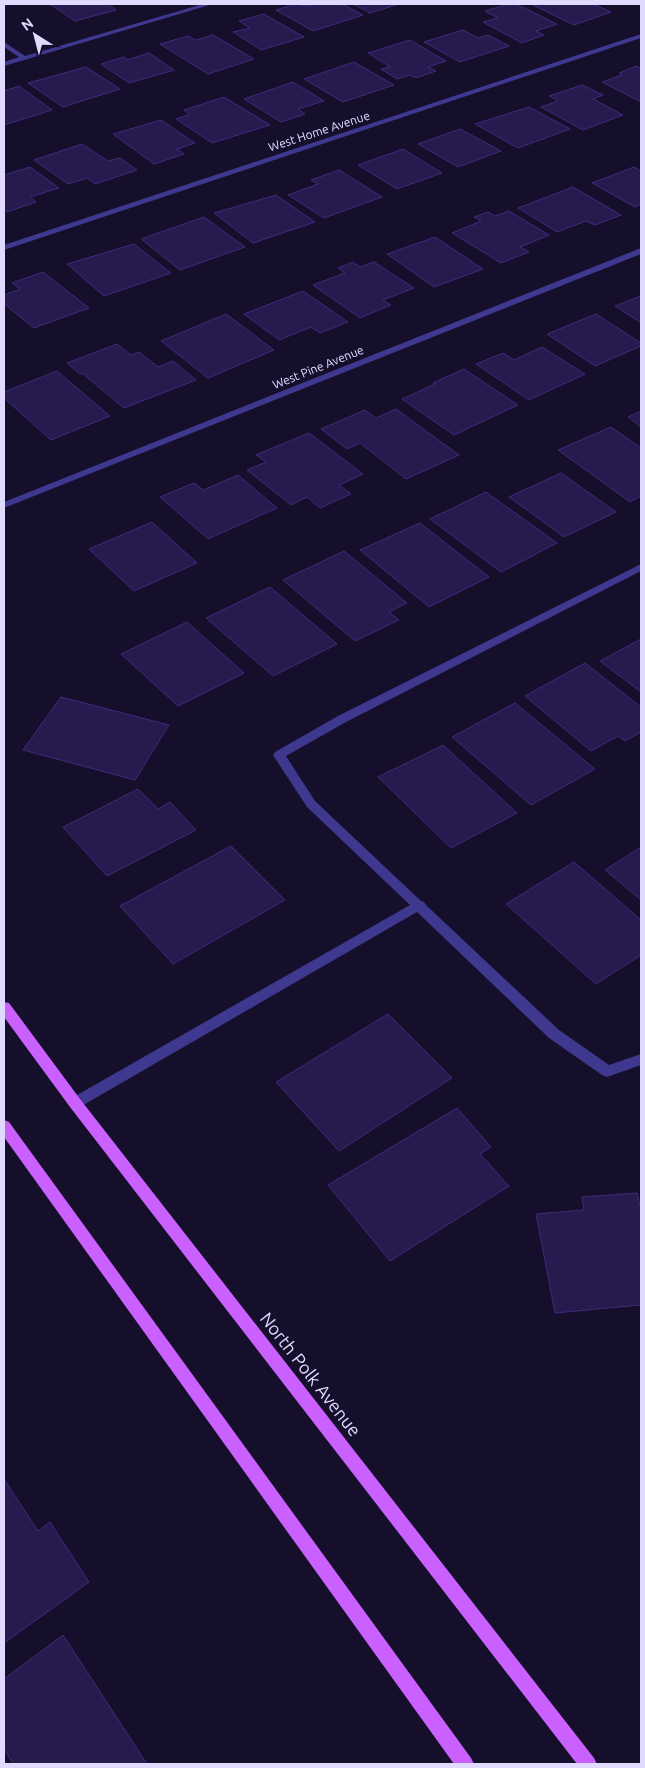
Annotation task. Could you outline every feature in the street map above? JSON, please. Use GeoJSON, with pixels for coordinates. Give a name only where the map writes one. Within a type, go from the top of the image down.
{"type":"FeatureCollection","features":[{"type":"Feature","properties":{"kind":"main road","name":"North Polk Avenue"},"geometry":{"type":"LineString","coordinates":[[4,1007],[75,1103],[588,1764]]}},
{"type":"Feature","properties":{"kind":"main road"},"geometry":{"type":"LineString","coordinates":[[4,1126],[465,1764]]}},
{"type":"Feature","properties":{"kind":"street"},"geometry":{"type":"LineString","coordinates":[[4,64],[210,4]]}},
{"type":"Feature","properties":{"kind":"street","name":"West Home Avenue"},"geometry":{"type":"LineString","coordinates":[[4,248],[641,36]]}},
{"type":"Feature","properties":{"kind":"street"},"geometry":{"type":"LineString","coordinates":[[4,44],[24,58]]}},
{"type":"Feature","properties":{"kind":"street","name":"West Pine Avenue"},"geometry":{"type":"LineString","coordinates":[[4,506],[641,252]]}},
{"type":"Feature","properties":{"kind":"street"},"geometry":{"type":"LineString","coordinates":[[641,567],[342,719],[279,755],[311,804],[420,905],[554,1034],[607,1070],[641,1060]]}},
{"type":"Feature","properties":{"kind":"street"},"geometry":{"type":"LineString","coordinates":[[75,1103],[420,905]]}},
{"type":"Feature","properties":{"kind":"building"},"geometry":{"type":"Polygon","coordinates":[[[50,4],[107,4],[116,10],[75,21],[50,4]]]}},
{"type":"Feature","properties":{"kind":"building"},"geometry":{"type":"Polygon","coordinates":[[[296,4],[307,6],[314,4],[342,4],[363,15],[313,31],[276,10],[296,4]]]}},
{"type":"Feature","properties":{"kind":"building"},"geometry":{"type":"Polygon","coordinates":[[[353,4],[399,4],[370,13],[353,4]]]}},
{"type":"Feature","properties":{"kind":"building"},"geometry":{"type":"Polygon","coordinates":[[[509,4],[516,4],[557,24],[536,31],[544,35],[522,43],[483,22],[498,18],[485,11],[509,4]]]}},
{"type":"Feature","properties":{"kind":"building"},"geometry":{"type":"Polygon","coordinates":[[[531,4],[593,4],[611,12],[574,25],[531,4]]]}},
{"type":"Feature","properties":{"kind":"building"},"geometry":{"type":"Polygon","coordinates":[[[264,14],[304,37],[261,50],[233,32],[250,28],[239,21],[264,14]]]}},
{"type":"Feature","properties":{"kind":"building"},"geometry":{"type":"Polygon","coordinates":[[[463,30],[478,38],[488,35],[509,46],[460,62],[424,42],[463,30]]]}},
{"type":"Feature","properties":{"kind":"building"},"geometry":{"type":"Polygon","coordinates":[[[213,35],[254,59],[208,74],[160,44],[188,36],[196,40],[213,35]]]}},
{"type":"Feature","properties":{"kind":"building"},"geometry":{"type":"Polygon","coordinates":[[[410,40],[446,61],[428,67],[436,71],[416,78],[410,75],[397,79],[381,69],[390,67],[368,53],[410,40]]]}},
{"type":"Feature","properties":{"kind":"building"},"geometry":{"type":"Polygon","coordinates":[[[149,53],[174,70],[129,83],[101,64],[124,57],[127,60],[149,53]]]}},
{"type":"Feature","properties":{"kind":"building"},"geometry":{"type":"Polygon","coordinates":[[[354,62],[394,85],[343,102],[304,79],[354,62]]]}},
{"type":"Feature","properties":{"kind":"building"},"geometry":{"type":"Polygon","coordinates":[[[636,66],[641,69],[641,102],[602,82],[622,75],[619,73],[636,66]]]}},
{"type":"Feature","properties":{"kind":"building"},"geometry":{"type":"Polygon","coordinates":[[[86,67],[120,89],[63,107],[28,83],[86,67]]]}},
{"type":"Feature","properties":{"kind":"building"},"geometry":{"type":"Polygon","coordinates":[[[293,82],[324,101],[298,109],[305,114],[281,122],[244,99],[293,82]]]}},
{"type":"Feature","properties":{"kind":"building"},"geometry":{"type":"Polygon","coordinates":[[[582,85],[603,95],[593,99],[623,115],[583,130],[541,107],[558,101],[549,96],[582,85]]]}},
{"type":"Feature","properties":{"kind":"building"},"geometry":{"type":"Polygon","coordinates":[[[19,86],[52,110],[4,125],[4,91],[19,86]]]}},
{"type":"Feature","properties":{"kind":"building"},"geometry":{"type":"Polygon","coordinates":[[[224,97],[270,125],[212,143],[176,119],[190,114],[184,110],[224,97]]]}},
{"type":"Feature","properties":{"kind":"building"},"geometry":{"type":"Polygon","coordinates":[[[529,107],[570,129],[518,148],[475,124],[529,107]]]}},
{"type":"Feature","properties":{"kind":"building"},"geometry":{"type":"Polygon","coordinates":[[[161,120],[195,143],[177,149],[184,154],[154,164],[113,134],[161,120]]]}},
{"type":"Feature","properties":{"kind":"building"},"geometry":{"type":"Polygon","coordinates":[[[460,129],[501,151],[458,167],[418,144],[460,129]]]}},
{"type":"Feature","properties":{"kind":"building"},"geometry":{"type":"Polygon","coordinates":[[[82,144],[108,161],[120,158],[137,170],[95,184],[87,178],[68,184],[34,160],[82,144]]]}},
{"type":"Feature","properties":{"kind":"building"},"geometry":{"type":"Polygon","coordinates":[[[403,149],[442,173],[397,189],[358,165],[403,149]]]}},
{"type":"Feature","properties":{"kind":"building"},"geometry":{"type":"Polygon","coordinates":[[[30,167],[59,188],[30,197],[36,202],[7,212],[4,209],[4,175],[30,167]]]}},
{"type":"Feature","properties":{"kind":"building"},"geometry":{"type":"Polygon","coordinates":[[[634,167],[641,171],[641,204],[635,207],[592,183],[634,167]]]}},
{"type":"Feature","properties":{"kind":"building"},"geometry":{"type":"Polygon","coordinates":[[[339,170],[382,197],[324,218],[288,195],[318,184],[311,180],[339,170]]]}},
{"type":"Feature","properties":{"kind":"building"},"geometry":{"type":"Polygon","coordinates":[[[573,187],[621,215],[595,225],[586,221],[557,232],[518,208],[573,187]]]}},
{"type":"Feature","properties":{"kind":"building"},"geometry":{"type":"Polygon","coordinates":[[[276,195],[315,222],[253,243],[214,213],[276,195]]]}},
{"type":"Feature","properties":{"kind":"building"},"geometry":{"type":"Polygon","coordinates":[[[509,211],[549,235],[520,247],[529,252],[501,263],[452,233],[481,221],[474,217],[488,212],[495,216],[509,211]]]}},
{"type":"Feature","properties":{"kind":"building"},"geometry":{"type":"Polygon","coordinates":[[[204,217],[245,247],[180,270],[141,239],[204,217]]]}},
{"type":"Feature","properties":{"kind":"building"},"geometry":{"type":"Polygon","coordinates":[[[435,237],[483,269],[434,287],[387,254],[435,237]]]}},
{"type":"Feature","properties":{"kind":"building"},"geometry":{"type":"Polygon","coordinates":[[[134,244],[171,273],[104,296],[67,264],[134,244]]]}},
{"type":"Feature","properties":{"kind":"building"},"geometry":{"type":"Polygon","coordinates":[[[353,262],[360,267],[374,262],[414,288],[383,300],[391,305],[360,318],[313,285],[345,273],[338,268],[353,262]]]}},
{"type":"Feature","properties":{"kind":"building"},"geometry":{"type":"Polygon","coordinates":[[[43,272],[89,308],[34,328],[4,304],[4,295],[20,289],[12,283],[43,272]]]}},
{"type":"Feature","properties":{"kind":"building"},"geometry":{"type":"Polygon","coordinates":[[[303,291],[348,322],[320,333],[311,327],[279,340],[244,314],[303,291]]]}},
{"type":"Feature","properties":{"kind":"building"},"geometry":{"type":"Polygon","coordinates":[[[641,296],[641,323],[615,306],[641,296]]]}},
{"type":"Feature","properties":{"kind":"building"},"geometry":{"type":"Polygon","coordinates":[[[226,314],[274,350],[208,378],[161,341],[226,314]]]}},
{"type":"Feature","properties":{"kind":"building"},"geometry":{"type":"Polygon","coordinates":[[[596,314],[641,343],[641,346],[595,366],[547,334],[596,314]]]}},
{"type":"Feature","properties":{"kind":"building"},"geometry":{"type":"Polygon","coordinates":[[[117,344],[131,355],[139,352],[158,367],[173,361],[196,380],[124,408],[67,363],[117,344]]]}},
{"type":"Feature","properties":{"kind":"building"},"geometry":{"type":"Polygon","coordinates":[[[542,347],[585,374],[529,400],[476,364],[503,353],[514,360],[542,347]]]}},
{"type":"Feature","properties":{"kind":"building"},"geometry":{"type":"Polygon","coordinates":[[[464,369],[518,405],[454,435],[402,399],[435,384],[433,383],[464,369]]]}},
{"type":"Feature","properties":{"kind":"building"},"geometry":{"type":"Polygon","coordinates":[[[57,371],[110,416],[51,440],[4,398],[4,392],[57,371]]]}},
{"type":"Feature","properties":{"kind":"building"},"geometry":{"type":"Polygon","coordinates":[[[396,409],[459,455],[406,479],[360,443],[347,449],[321,429],[365,410],[376,418],[396,409]]]}},
{"type":"Feature","properties":{"kind":"building"},"geometry":{"type":"Polygon","coordinates":[[[641,411],[641,427],[628,417],[641,411]]]}},
{"type":"Feature","properties":{"kind":"building"},"geometry":{"type":"Polygon","coordinates":[[[611,427],[641,448],[641,496],[630,502],[558,450],[611,427]]]}},
{"type":"Feature","properties":{"kind":"building"},"geometry":{"type":"Polygon","coordinates":[[[309,433],[363,474],[339,485],[351,494],[320,508],[307,497],[291,505],[247,470],[266,462],[256,455],[309,433]]]}},
{"type":"Feature","properties":{"kind":"building"},"geometry":{"type":"Polygon","coordinates":[[[561,473],[616,512],[564,537],[509,497],[561,473]]]}},
{"type":"Feature","properties":{"kind":"building"},"geometry":{"type":"Polygon","coordinates":[[[238,475],[277,508],[208,539],[160,497],[194,483],[203,490],[238,475]]]}},
{"type":"Feature","properties":{"kind":"building"},"geometry":{"type":"Polygon","coordinates":[[[486,492],[557,543],[501,572],[430,519],[486,492]]]}},
{"type":"Feature","properties":{"kind":"building"},"geometry":{"type":"Polygon","coordinates":[[[152,522],[197,563],[134,591],[89,549],[152,522]]]}},
{"type":"Feature","properties":{"kind":"building"},"geometry":{"type":"Polygon","coordinates":[[[420,523],[489,577],[429,607],[360,550],[420,523]]]}},
{"type":"Feature","properties":{"kind":"building"},"geometry":{"type":"Polygon","coordinates":[[[344,551],[407,603],[389,612],[399,620],[355,641],[283,580],[344,551]]]}},
{"type":"Feature","properties":{"kind":"building"},"geometry":{"type":"Polygon","coordinates":[[[270,587],[337,644],[273,676],[206,618],[270,587]]]}},
{"type":"Feature","properties":{"kind":"building"},"geometry":{"type":"Polygon","coordinates":[[[187,622],[244,673],[178,706],[121,654],[187,622]]]}},
{"type":"Feature","properties":{"kind":"building"},"geometry":{"type":"Polygon","coordinates":[[[641,639],[641,692],[600,661],[641,639]]]}},
{"type":"Feature","properties":{"kind":"building"},"geometry":{"type":"Polygon","coordinates":[[[585,663],[641,707],[641,732],[625,741],[618,736],[591,751],[525,696],[585,663]]]}},
{"type":"Feature","properties":{"kind":"building"},"geometry":{"type":"Polygon","coordinates":[[[61,697],[169,725],[135,780],[23,750],[61,697]]]}},
{"type":"Feature","properties":{"kind":"building"},"geometry":{"type":"Polygon","coordinates":[[[515,703],[595,769],[531,805],[452,737],[515,703]]]}},
{"type":"Feature","properties":{"kind":"building"},"geometry":{"type":"Polygon","coordinates":[[[443,745],[517,813],[451,848],[378,777],[443,745]]]}},
{"type":"Feature","properties":{"kind":"building"},"geometry":{"type":"Polygon","coordinates":[[[138,789],[158,809],[170,802],[196,830],[107,876],[63,827],[138,789]]]}},
{"type":"Feature","properties":{"kind":"building"},"geometry":{"type":"Polygon","coordinates":[[[231,846],[285,900],[173,964],[120,906],[231,846]]]}},
{"type":"Feature","properties":{"kind":"building"},"geometry":{"type":"Polygon","coordinates":[[[641,847],[641,900],[605,870],[641,847]]]}},
{"type":"Feature","properties":{"kind":"building"},"geometry":{"type":"Polygon","coordinates":[[[574,862],[641,920],[641,955],[596,984],[506,904],[574,862]]]}},
{"type":"Feature","properties":{"kind":"building"},"geometry":{"type":"Polygon","coordinates":[[[388,1014],[452,1078],[339,1151],[276,1082],[388,1014]]]}},
{"type":"Feature","properties":{"kind":"building"},"geometry":{"type":"Polygon","coordinates":[[[457,1108],[491,1147],[480,1154],[509,1186],[390,1261],[328,1185],[457,1108]]]}},
{"type":"Feature","properties":{"kind":"building"},"geometry":{"type":"Polygon","coordinates":[[[637,1193],[641,1211],[641,1305],[555,1313],[536,1214],[584,1210],[582,1197],[637,1193]]]}},
{"type":"Feature","properties":{"kind":"building"},"geometry":{"type":"Polygon","coordinates":[[[4,1479],[38,1531],[50,1522],[89,1582],[4,1643],[4,1479]]]}},
{"type":"Feature","properties":{"kind":"building"},"geometry":{"type":"Polygon","coordinates":[[[63,1635],[147,1764],[13,1764],[4,1749],[4,1679],[63,1635]]]}}]}
